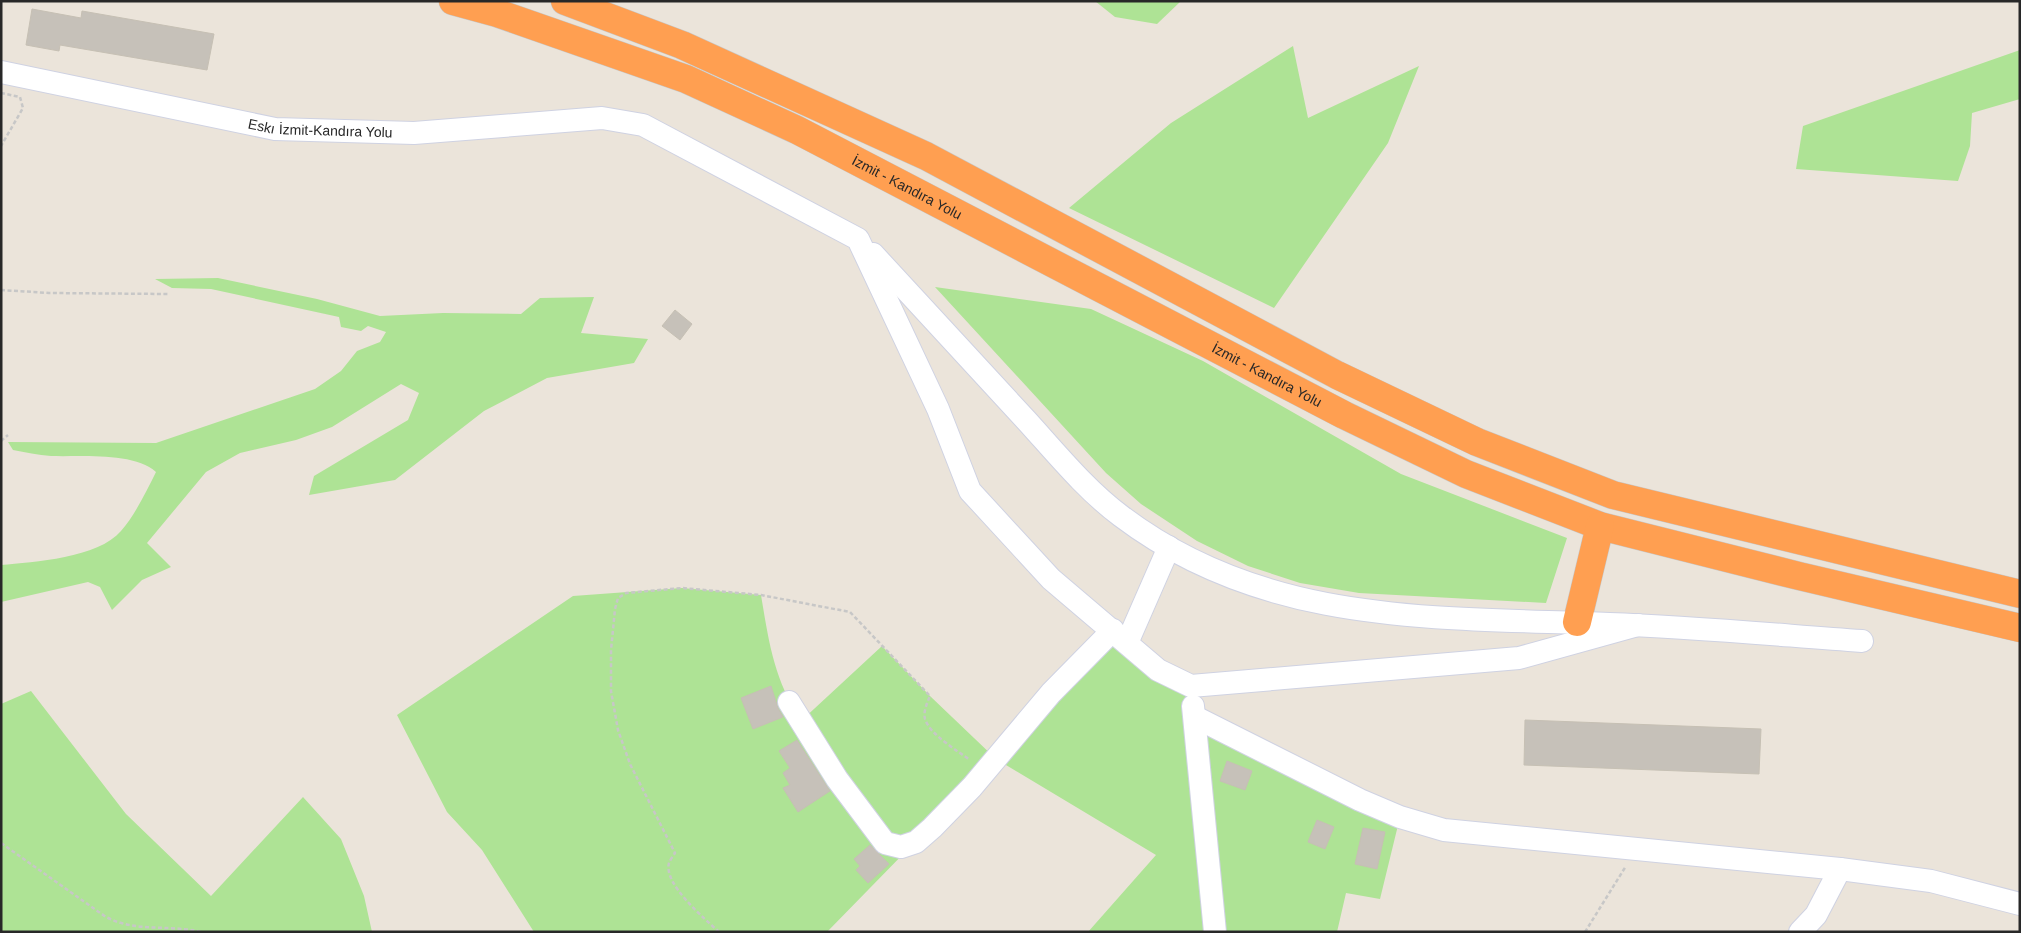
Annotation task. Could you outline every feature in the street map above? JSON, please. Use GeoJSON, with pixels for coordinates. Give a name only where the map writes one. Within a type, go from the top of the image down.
{"type":"FeatureCollection","features":[{"type":"Feature","properties":{"kind":"highway","name":"İzmit - Kandıra Yolu"},"geometry":{"type":"LineString","coordinates":[[453,1],[498,13],[686,79],[798,130],[1344,415],[1466,474],[1600,526],[1799,576],[2020,628]]}},
{"type":"Feature","properties":{"kind":"highway"},"geometry":{"type":"LineString","coordinates":[[565,1],[682,45],[926,156],[1337,375],[1477,442],[1613,495],[2020,594]]}},
{"type":"Feature","properties":{"kind":"highway"},"geometry":{"type":"LineString","coordinates":[[1577,622],[1600,526]]}},
{"type":"Feature","properties":{"kind":"street","name":"Eskı İzmit-Kandıra Yolu"},"geometry":{"type":"LineString","coordinates":[[3,75],[275,129],[414,133],[602,118],[643,125],[858,239]]}},
{"type":"Feature","properties":{"kind":"street"},"geometry":{"type":"LineString","coordinates":[[858,239],[1080,478],[1120,516],[1201,566],[1247,585],[1298,599],[1345,608],[1404,615],[1638,625],[1862,640]]}},
{"type":"Feature","properties":{"kind":"street"},"geometry":{"type":"LineString","coordinates":[[858,239],[938,409],[970,492],[1051,579],[1158,670],[1191,686],[1519,658],[1638,625]]}},
{"type":"Feature","properties":{"kind":"street"},"geometry":{"type":"LineString","coordinates":[[789,702],[837,779],[885,843],[901,846],[916,842],[932,828],[986,770],[1051,693],[1120,637],[1169,547]]}},
{"type":"Feature","properties":{"kind":"street"},"geometry":{"type":"LineString","coordinates":[[1191,686],[1215,932]]}},
{"type":"Feature","properties":{"kind":"street"},"geometry":{"type":"LineString","coordinates":[[1194,717],[1360,800],[1400,817],[1452,831],[1840,869],[1931,881],[2020,904]]}},
{"type":"Feature","properties":{"kind":"street"},"geometry":{"type":"LineString","coordinates":[[1800,932],[1816,915],[1840,869]]}},
{"type":"Feature","properties":{"kind":"path"},"geometry":{"type":"LineString","coordinates":[[1,146],[23,108],[20,97],[3,75]]}},
{"type":"Feature","properties":{"kind":"path"},"geometry":{"type":"LineString","coordinates":[[1,290],[50,294],[169,294]]}},
{"type":"Feature","properties":{"kind":"path"},"geometry":{"type":"LineString","coordinates":[[1,441],[8,435]]}},
{"type":"Feature","properties":{"kind":"path"},"geometry":{"type":"LineString","coordinates":[[719,932],[697,913],[670,876],[669,864],[675,853],[630,764],[618,730],[611,691],[611,650],[615,609],[618,598],[626,593],[682,588],[742,593],[850,612],[930,696],[925,709],[926,720],[934,731],[946,744],[986,770]]}},
{"type":"Feature","properties":{"kind":"path"},"geometry":{"type":"LineString","coordinates":[[1,843],[106,917],[120,924],[142,928],[168,928],[201,932]]}},
{"type":"Feature","properties":{"kind":"path"},"geometry":{"type":"LineString","coordinates":[[1585,932],[1637,848]]}},
{"type":"Feature","properties":{"kind":"green space"},"geometry":{"type":"Polygon","coordinates":[[[1095,1],[1181,1],[1157,24],[1115,17],[1095,1]]]}},
{"type":"Feature","properties":{"kind":"green space"},"geometry":{"type":"Polygon","coordinates":[[[1293,46],[1308,118],[1419,66],[1388,143],[1274,308],[1069,208],[1171,123],[1293,46]]]}},
{"type":"Feature","properties":{"kind":"green space"},"geometry":{"type":"Polygon","coordinates":[[[2020,50],[2020,99],[1972,113],[1970,146],[1958,181],[1796,169],[1803,126],[2020,50]]]}},
{"type":"Feature","properties":{"kind":"green space"},"geometry":{"type":"Polygon","coordinates":[[[218,278],[317,299],[380,316],[443,313],[521,314],[540,298],[594,297],[581,333],[648,339],[634,363],[547,378],[484,411],[395,480],[309,495],[314,476],[408,420],[419,393],[401,384],[332,427],[296,440],[240,453],[206,472],[147,543],[171,567],[142,580],[112,610],[100,587],[88,582],[1,602],[1,565],[65,557],[82,553],[111,540],[131,518],[156,472],[135,461],[121,458],[51,456],[13,450],[8,442],[156,443],[315,389],[341,371],[357,351],[380,342],[386,332],[368,326],[361,331],[341,327],[339,317],[211,289],[172,288],[155,279],[218,278]]]}},
{"type":"Feature","properties":{"kind":"green space"},"geometry":{"type":"Polygon","coordinates":[[[935,287],[1091,309],[1203,361],[1401,474],[1567,538],[1546,603],[1359,593],[1300,583],[1248,566],[1197,541],[1141,504],[1106,473],[935,287]]]}},
{"type":"Feature","properties":{"kind":"green space"},"geometry":{"type":"Polygon","coordinates":[[[682,588],[761,595],[774,660],[784,690],[801,721],[882,646],[930,696],[996,759],[827,932],[534,932],[482,850],[447,812],[397,715],[573,596],[682,588]]]}},
{"type":"Feature","properties":{"kind":"green space"},"geometry":{"type":"Polygon","coordinates":[[[1113,630],[1191,686],[1195,717],[1400,817],[1380,899],[1346,893],[1337,932],[1088,932],[1156,855],[996,759],[1113,630]]]}},
{"type":"Feature","properties":{"kind":"green space"},"geometry":{"type":"Polygon","coordinates":[[[31,691],[126,814],[211,896],[303,797],[341,839],[364,896],[372,932],[1,932],[1,704],[31,691]]]}},
{"type":"Feature","properties":{"kind":"building"},"geometry":{"type":"Polygon","coordinates":[[[32,9],[81,18],[82,11],[214,34],[207,70],[60,45],[59,51],[26,45],[32,9]]]}},
{"type":"Feature","properties":{"kind":"building"},"geometry":{"type":"Polygon","coordinates":[[[675,310],[692,324],[680,340],[662,326],[675,310]]]}},
{"type":"Feature","properties":{"kind":"building"},"geometry":{"type":"Polygon","coordinates":[[[771,686],[783,717],[753,729],[741,698],[771,686]]]}},
{"type":"Feature","properties":{"kind":"building"},"geometry":{"type":"Polygon","coordinates":[[[1525,720],[1761,729],[1759,774],[1524,765],[1525,720]]]}},
{"type":"Feature","properties":{"kind":"building"},"geometry":{"type":"Polygon","coordinates":[[[797,740],[830,791],[798,812],[783,788],[790,785],[783,773],[790,768],[779,751],[797,740]]]}},
{"type":"Feature","properties":{"kind":"building"},"geometry":{"type":"Polygon","coordinates":[[[1227,761],[1252,771],[1245,790],[1220,781],[1227,761]]]}},
{"type":"Feature","properties":{"kind":"building"},"geometry":{"type":"Polygon","coordinates":[[[1317,820],[1334,827],[1325,849],[1308,842],[1317,820]]]}},
{"type":"Feature","properties":{"kind":"building"},"geometry":{"type":"Polygon","coordinates":[[[1363,828],[1385,832],[1377,869],[1355,864],[1363,828]]]}},
{"type":"Feature","properties":{"kind":"building"},"geometry":{"type":"Polygon","coordinates":[[[870,845],[889,864],[868,883],[856,870],[860,866],[854,859],[870,845]]]}}]}
